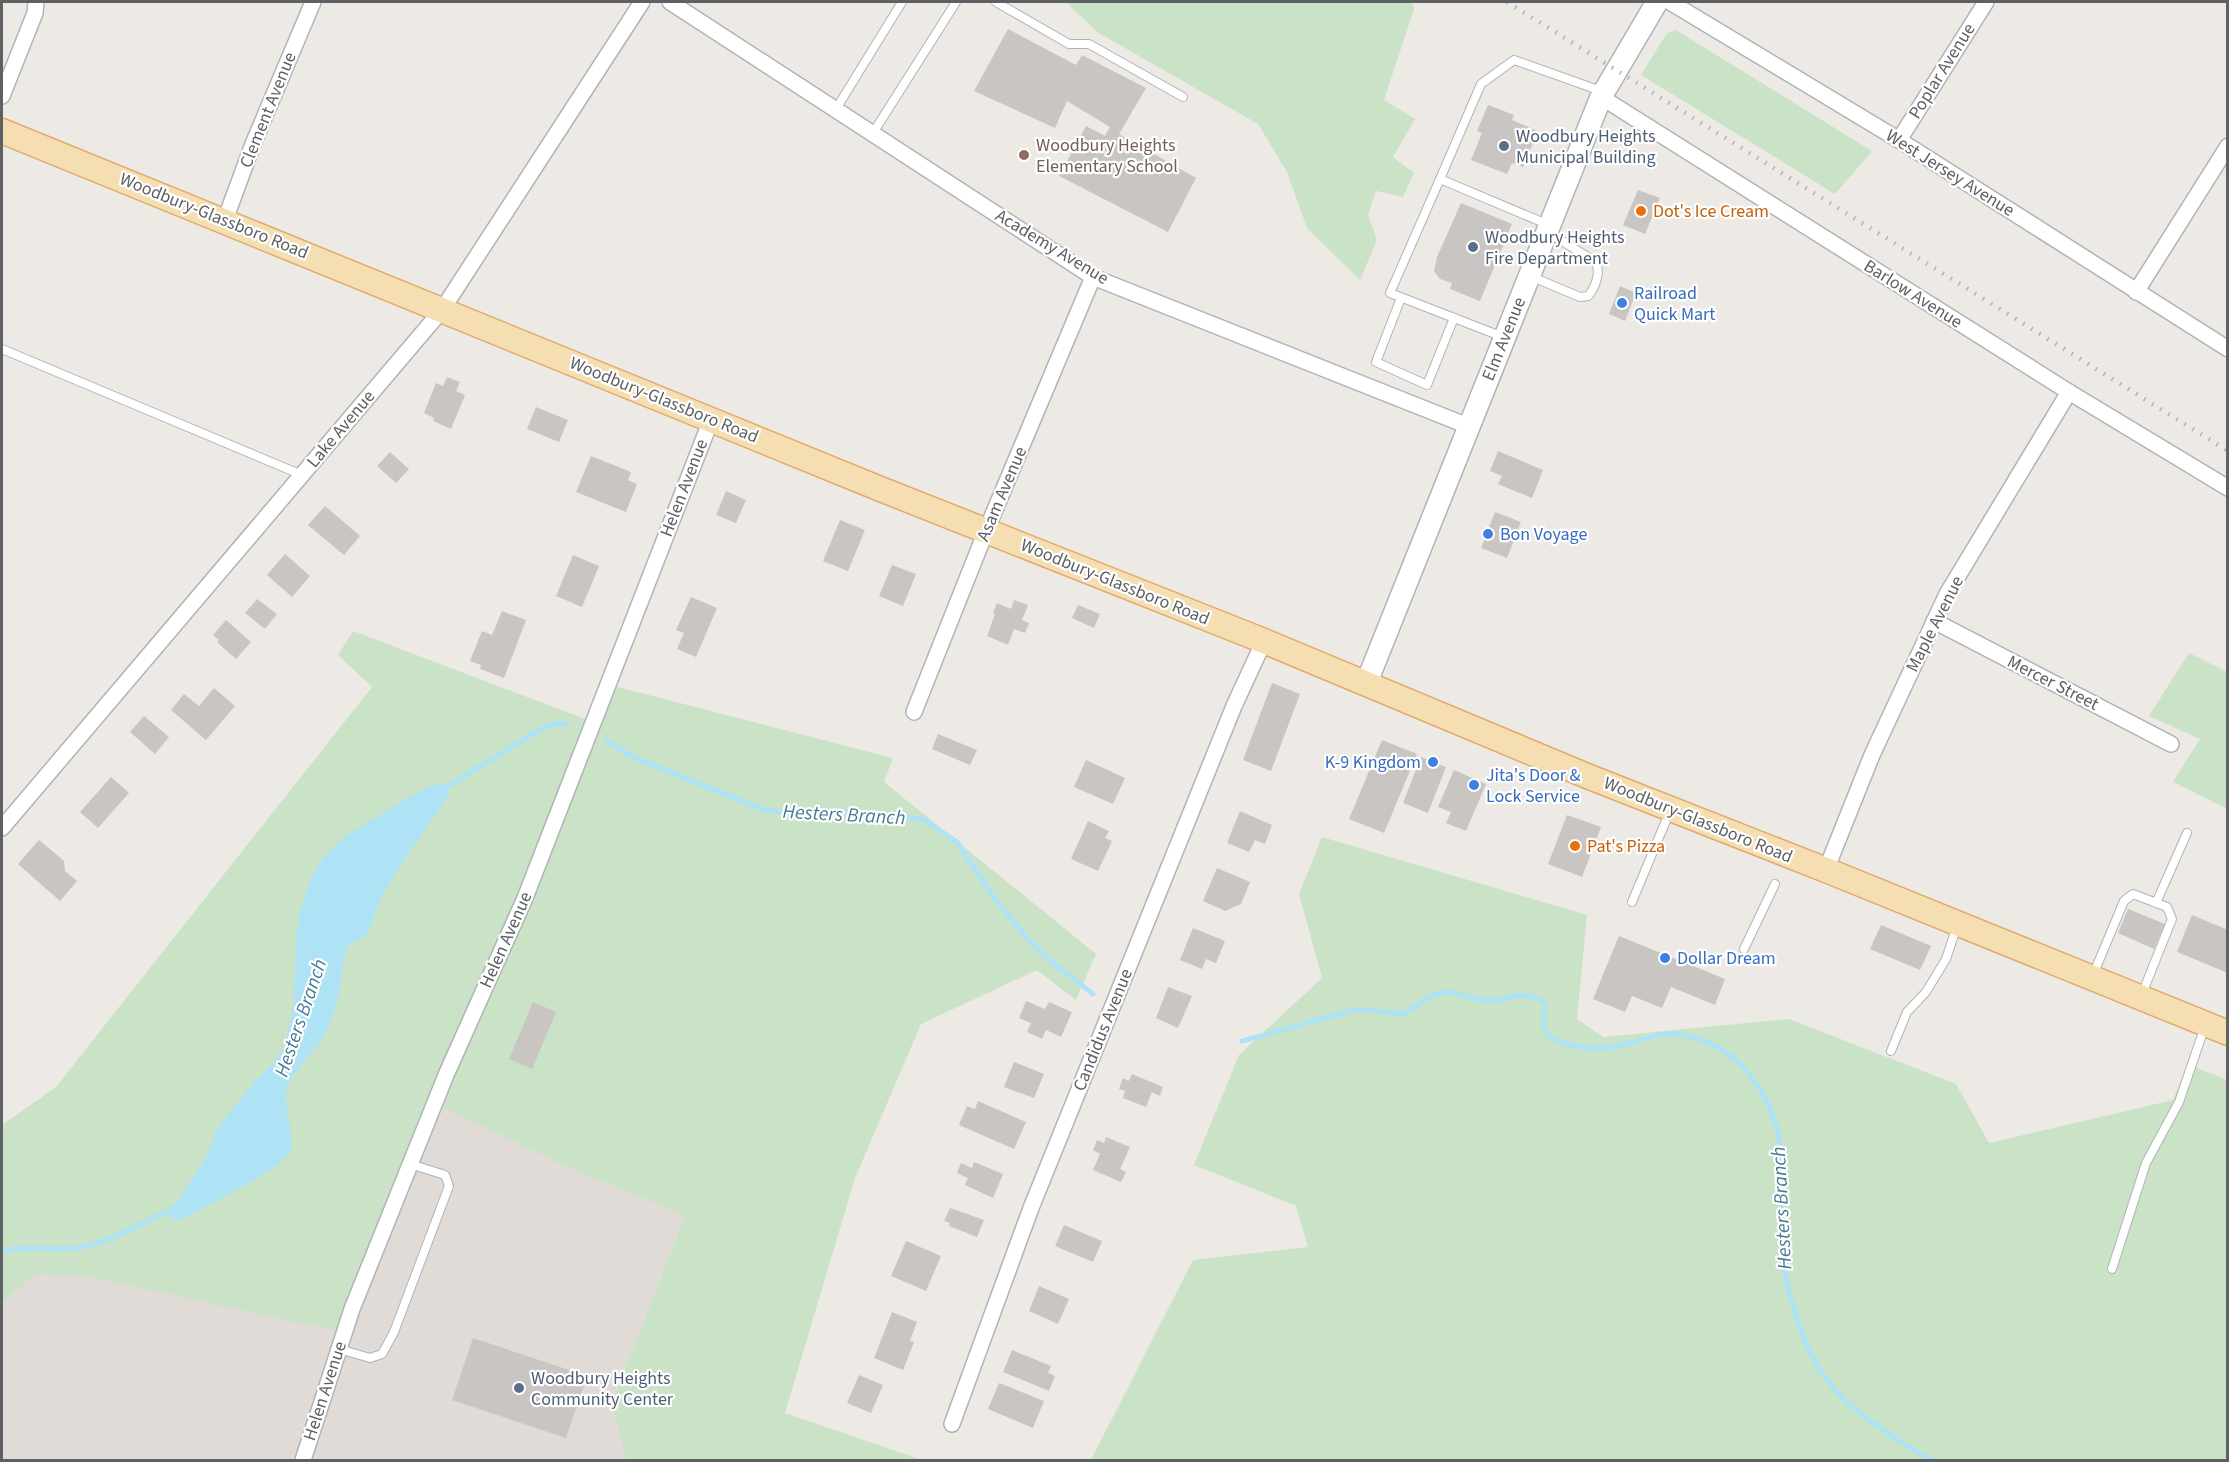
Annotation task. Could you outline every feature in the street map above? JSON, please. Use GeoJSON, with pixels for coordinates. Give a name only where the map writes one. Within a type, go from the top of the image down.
{"type":"FeatureCollection","features":[{"type":"Feature","properties":{"kind":"main road","name":"Elm Avenue"},"geometry":{"type":"LineString","coordinates":[[1366,684],[1602,95],[1657,2]]}},
{"type":"Feature","properties":{"kind":"main road","name":"Woodbury-Glassboro Road"},"geometry":{"type":"LineString","coordinates":[[2,130],[711,420],[1264,641],[1671,809],[2216,1029]]}},
{"type":"Feature","properties":{"kind":"street"},"geometry":{"type":"LineString","coordinates":[[2,96],[35,13],[36,2]]}},
{"type":"Feature","properties":{"kind":"street","name":"Clement Avenue"},"geometry":{"type":"LineString","coordinates":[[225,220],[253,144],[313,2]]}},
{"type":"Feature","properties":{"kind":"street","name":"Lake Avenue"},"geometry":{"type":"LineString","coordinates":[[2,828],[442,310],[642,2]]}},
{"type":"Feature","properties":{"kind":"street","name":"Academy Avenue"},"geometry":{"type":"LineString","coordinates":[[670,2],[1093,277],[1468,426]]}},
{"type":"Feature","properties":{"kind":"street","name":"West Jersey Avenue"},"geometry":{"type":"LineString","coordinates":[[1670,2],[1899,140],[2228,349]]}},
{"type":"Feature","properties":{"kind":"street","name":"Poplar Avenue"},"geometry":{"type":"LineString","coordinates":[[1899,140],[1986,2]]}},
{"type":"Feature","properties":{"kind":"street","name":"Barlow Avenue"},"geometry":{"type":"LineString","coordinates":[[1602,95],[2069,392],[2228,488]]}},
{"type":"Feature","properties":{"kind":"street"},"geometry":{"type":"LineString","coordinates":[[2136,292],[2228,146]]}},
{"type":"Feature","properties":{"kind":"street","name":"Asam Avenue"},"geometry":{"type":"LineString","coordinates":[[914,712],[986,531],[1093,277]]}},
{"type":"Feature","properties":{"kind":"street","name":"Maple Avenue"},"geometry":{"type":"LineString","coordinates":[[1826,870],[1872,755],[1947,594],[2069,392]]}},
{"type":"Feature","properties":{"kind":"street","name":"Helen Avenue"},"geometry":{"type":"LineString","coordinates":[[303,1461],[352,1310],[446,1075],[525,898],[711,420]]}},
{"type":"Feature","properties":{"kind":"street","name":"Mercer Street"},"geometry":{"type":"LineString","coordinates":[[1934,621],[2171,744]]}},
{"type":"Feature","properties":{"kind":"street","name":"Candidus Avenue"},"geometry":{"type":"LineString","coordinates":[[952,1424],[1031,1208],[1230,717],[1264,641]]}},
{"type":"Feature","properties":{"kind":"lane"},"geometry":{"type":"LineString","coordinates":[[836,109],[902,2]]}},
{"type":"Feature","properties":{"kind":"lane"},"geometry":{"type":"LineString","coordinates":[[873,133],[956,2]]}},
{"type":"Feature","properties":{"kind":"lane"},"geometry":{"type":"LineString","coordinates":[[996,2],[1069,44],[1089,45],[1183,98]]}},
{"type":"Feature","properties":{"kind":"lane"},"geometry":{"type":"LineString","coordinates":[[1504,338],[1390,293],[1481,84],[1515,60],[1602,95]]}},
{"type":"Feature","properties":{"kind":"lane"},"geometry":{"type":"LineString","coordinates":[[1440,179],[1549,229],[1596,262],[1599,270],[1595,285],[1590,294],[1584,298],[1529,276]]}},
{"type":"Feature","properties":{"kind":"lane"},"geometry":{"type":"LineString","coordinates":[[1401,298],[1376,362],[1427,385],[1454,318]]}},
{"type":"Feature","properties":{"kind":"lane"},"geometry":{"type":"LineString","coordinates":[[2,349],[302,475]]}},
{"type":"Feature","properties":{"kind":"lane"},"geometry":{"type":"LineString","coordinates":[[1632,902],[1671,809]]}},
{"type":"Feature","properties":{"kind":"lane"},"geometry":{"type":"LineString","coordinates":[[2156,903],[2187,833]]}},
{"type":"Feature","properties":{"kind":"lane"},"geometry":{"type":"LineString","coordinates":[[1744,949],[1775,884]]}},
{"type":"Feature","properties":{"kind":"lane"},"geometry":{"type":"LineString","coordinates":[[2091,979],[2124,901],[2133,894],[2167,907],[2172,919],[2140,999]]}},
{"type":"Feature","properties":{"kind":"lane"},"geometry":{"type":"LineString","coordinates":[[1891,1051],[1907,1012],[1926,992],[1946,959],[1957,924]]}},
{"type":"Feature","properties":{"kind":"lane"},"geometry":{"type":"LineString","coordinates":[[2112,1269],[2146,1162],[2216,1029]]}},
{"type":"Feature","properties":{"kind":"lane"},"geometry":{"type":"LineString","coordinates":[[339,1349],[370,1358],[382,1354],[394,1332],[449,1186],[445,1175],[410,1164]]}},
{"type":"Feature","properties":{"kind":"shaded area"},"geometry":{"type":"Polygon","coordinates":[[[438,1103],[558,1163],[685,1216],[612,1402],[626,1460],[2,1460],[2,1303],[37,1274],[92,1277],[438,1103]]]}},
{"type":"Feature","properties":{"kind":"green space"},"geometry":{"type":"Polygon","coordinates":[[[1066,2],[1412,2],[1414,9],[1384,100],[1415,119],[1393,157],[1414,173],[1403,197],[1376,191],[1368,215],[1377,240],[1360,280],[1307,228],[1287,172],[1258,124],[1097,32],[1066,2]]]}},
{"type":"Feature","properties":{"kind":"green space"},"geometry":{"type":"Polygon","coordinates":[[[1676,30],[1872,151],[1835,194],[1641,75],[1667,33],[1676,30]]]}},
{"type":"Feature","properties":{"kind":"green space"},"geometry":{"type":"Polygon","coordinates":[[[353,631],[596,723],[614,686],[893,758],[884,782],[1096,954],[1076,1000],[1037,970],[921,1024],[855,1178],[785,1413],[922,1460],[626,1460],[612,1402],[685,1216],[558,1163],[438,1104],[346,1333],[92,1277],[37,1274],[2,1303],[2,1125],[56,1087],[372,687],[338,655],[353,631]]]}},
{"type":"Feature","properties":{"kind":"green space"},"geometry":{"type":"Polygon","coordinates":[[[2189,653],[2227,672],[2227,809],[2173,782],[2200,739],[2149,716],[2189,653]]]}},
{"type":"Feature","properties":{"kind":"green space"},"geometry":{"type":"Polygon","coordinates":[[[1322,837],[1587,915],[1577,1019],[1603,1037],[1789,1019],[1956,1084],[1989,1143],[2173,1100],[2188,1064],[2227,1080],[2227,1460],[1091,1460],[1193,1260],[1308,1247],[1296,1206],[1194,1165],[1239,1055],[1322,978],[1299,894],[1322,837]]]}},
{"type":"Feature","properties":{"kind":"water"},"geometry":{"type":"Polygon","coordinates":[[[444,783],[449,790],[448,796],[388,885],[368,933],[346,950],[330,1024],[290,1082],[286,1098],[291,1142],[286,1157],[261,1176],[230,1194],[179,1220],[172,1219],[168,1210],[177,1201],[206,1158],[216,1130],[284,1047],[294,1005],[296,938],[300,912],[311,878],[319,864],[344,837],[407,798],[431,786],[444,783]]]}},
{"type":"Feature","properties":{"kind":"building"},"geometry":{"type":"Polygon","coordinates":[[[1008,29],[1076,65],[1082,55],[1146,88],[1119,134],[1196,178],[1168,232],[1059,176],[1086,126],[1105,136],[1110,127],[1067,101],[1055,128],[974,91],[1008,29]]]}},
{"type":"Feature","properties":{"kind":"building","name":"Woodbury Heights Municipal Building"},"geometry":{"type":"Polygon","coordinates":[[[1488,105],[1514,115],[1512,120],[1538,131],[1523,167],[1512,163],[1507,174],[1471,160],[1482,133],[1477,131],[1488,105]]]}},
{"type":"Feature","properties":{"kind":"building"},"geometry":{"type":"Polygon","coordinates":[[[1638,190],[1660,198],[1645,234],[1623,225],[1638,190]]]}},
{"type":"Feature","properties":{"kind":"building"},"geometry":{"type":"Polygon","coordinates":[[[1461,203],[1512,224],[1480,301],[1450,289],[1452,283],[1440,279],[1434,271],[1437,257],[1461,203]]]}},
{"type":"Feature","properties":{"kind":"building"},"geometry":{"type":"Polygon","coordinates":[[[1620,286],[1636,293],[1625,321],[1609,314],[1620,286]]]}},
{"type":"Feature","properties":{"kind":"building"},"geometry":{"type":"Polygon","coordinates":[[[447,377],[460,382],[456,391],[465,395],[451,429],[433,421],[434,418],[424,413],[436,383],[443,386],[447,377]]]}},
{"type":"Feature","properties":{"kind":"building"},"geometry":{"type":"Polygon","coordinates":[[[536,407],[568,420],[559,442],[527,429],[536,407]]]}},
{"type":"Feature","properties":{"kind":"building"},"geometry":{"type":"Polygon","coordinates":[[[1498,451],[1543,470],[1532,498],[1498,484],[1502,476],[1490,471],[1498,451]]]}},
{"type":"Feature","properties":{"kind":"building"},"geometry":{"type":"Polygon","coordinates":[[[390,452],[409,469],[396,483],[377,466],[390,452]]]}},
{"type":"Feature","properties":{"kind":"building"},"geometry":{"type":"Polygon","coordinates":[[[591,456],[631,472],[628,480],[637,484],[626,512],[576,492],[591,456]]]}},
{"type":"Feature","properties":{"kind":"building"},"geometry":{"type":"Polygon","coordinates":[[[726,491],[746,500],[736,523],[716,515],[726,491]]]}},
{"type":"Feature","properties":{"kind":"building"},"geometry":{"type":"Polygon","coordinates":[[[325,506],[360,536],[344,555],[308,525],[325,506]]]}},
{"type":"Feature","properties":{"kind":"building"},"geometry":{"type":"Polygon","coordinates":[[[1495,512],[1521,522],[1507,558],[1481,548],[1495,512]]]}},
{"type":"Feature","properties":{"kind":"building"},"geometry":{"type":"Polygon","coordinates":[[[840,520],[865,530],[848,571],[823,561],[840,520]]]}},
{"type":"Feature","properties":{"kind":"building"},"geometry":{"type":"Polygon","coordinates":[[[285,554],[310,576],[292,597],[267,575],[285,554]]]}},
{"type":"Feature","properties":{"kind":"building"},"geometry":{"type":"Polygon","coordinates":[[[573,555],[599,566],[582,607],[556,596],[573,555]]]}},
{"type":"Feature","properties":{"kind":"building"},"geometry":{"type":"Polygon","coordinates":[[[892,565],[916,574],[903,606],[879,596],[892,565]]]}},
{"type":"Feature","properties":{"kind":"building"},"geometry":{"type":"Polygon","coordinates":[[[691,597],[717,608],[696,657],[677,649],[684,633],[676,630],[691,597]]]}},
{"type":"Feature","properties":{"kind":"building"},"geometry":{"type":"Polygon","coordinates":[[[257,599],[277,614],[265,629],[245,613],[257,599]]]}},
{"type":"Feature","properties":{"kind":"building"},"geometry":{"type":"Polygon","coordinates":[[[1014,600],[1028,605],[1022,620],[1029,623],[1025,633],[1014,629],[1008,645],[987,636],[997,603],[1011,609],[1014,600]]]}},
{"type":"Feature","properties":{"kind":"building"},"geometry":{"type":"Polygon","coordinates":[[[1078,605],[1100,614],[1094,628],[1072,618],[1078,605]]]}},
{"type":"Feature","properties":{"kind":"building"},"geometry":{"type":"Polygon","coordinates":[[[502,611],[526,620],[504,678],[480,669],[481,665],[470,661],[482,631],[492,635],[502,611]]]}},
{"type":"Feature","properties":{"kind":"building"},"geometry":{"type":"Polygon","coordinates":[[[226,620],[251,642],[236,659],[217,642],[219,640],[213,635],[226,620]]]}},
{"type":"Feature","properties":{"kind":"building"},"geometry":{"type":"Polygon","coordinates":[[[1272,683],[1300,694],[1271,771],[1243,760],[1272,683]]]}},
{"type":"Feature","properties":{"kind":"building"},"geometry":{"type":"Polygon","coordinates":[[[214,688],[235,706],[206,740],[171,710],[184,694],[199,706],[214,688]]]}},
{"type":"Feature","properties":{"kind":"building"},"geometry":{"type":"Polygon","coordinates":[[[144,716],[169,737],[155,754],[130,732],[144,716]]]}},
{"type":"Feature","properties":{"kind":"building"},"geometry":{"type":"Polygon","coordinates":[[[938,734],[977,750],[970,765],[932,749],[938,734]]]}},
{"type":"Feature","properties":{"kind":"building"},"geometry":{"type":"Polygon","coordinates":[[[1382,740],[1417,754],[1384,833],[1349,819],[1382,740]]]}},
{"type":"Feature","properties":{"kind":"building"},"geometry":{"type":"Polygon","coordinates":[[[1421,757],[1446,767],[1428,813],[1403,803],[1421,757]]]}},
{"type":"Feature","properties":{"kind":"building"},"geometry":{"type":"Polygon","coordinates":[[[1086,760],[1125,778],[1113,804],[1074,787],[1086,760]]]}},
{"type":"Feature","properties":{"kind":"building"},"geometry":{"type":"Polygon","coordinates":[[[1454,770],[1486,784],[1466,831],[1446,823],[1451,812],[1438,807],[1454,770]]]}},
{"type":"Feature","properties":{"kind":"building"},"geometry":{"type":"Polygon","coordinates":[[[111,777],[129,793],[98,828],[80,812],[111,777]]]}},
{"type":"Feature","properties":{"kind":"building"},"geometry":{"type":"Polygon","coordinates":[[[1240,811],[1272,825],[1265,844],[1255,840],[1249,852],[1227,843],[1240,811]]]}},
{"type":"Feature","properties":{"kind":"building","name":"Pat's Pizza"},"geometry":{"type":"Polygon","coordinates":[[[1567,815],[1601,827],[1582,877],[1548,864],[1567,815]]]}},
{"type":"Feature","properties":{"kind":"building"},"geometry":{"type":"Polygon","coordinates":[[[1088,821],[1109,831],[1105,838],[1112,841],[1098,871],[1071,859],[1088,821]]]}},
{"type":"Feature","properties":{"kind":"building"},"geometry":{"type":"Polygon","coordinates":[[[39,840],[64,861],[65,871],[77,881],[60,901],[18,864],[39,840]]]}},
{"type":"Feature","properties":{"kind":"building"},"geometry":{"type":"Polygon","coordinates":[[[1217,868],[1250,882],[1241,904],[1225,911],[1203,901],[1217,868]]]}},
{"type":"Feature","properties":{"kind":"building"},"geometry":{"type":"Polygon","coordinates":[[[2128,909],[2165,924],[2154,949],[2118,933],[2128,909]]]}},
{"type":"Feature","properties":{"kind":"building"},"geometry":{"type":"Polygon","coordinates":[[[2192,915],[2228,930],[2228,973],[2177,952],[2192,915]]]}},
{"type":"Feature","properties":{"kind":"building"},"geometry":{"type":"Polygon","coordinates":[[[1881,925],[1931,946],[1920,970],[1870,949],[1881,925]]]}},
{"type":"Feature","properties":{"kind":"building"},"geometry":{"type":"Polygon","coordinates":[[[1193,928],[1225,941],[1216,963],[1206,959],[1202,969],[1180,960],[1193,928]]]}},
{"type":"Feature","properties":{"kind":"building"},"geometry":{"type":"Polygon","coordinates":[[[1619,936],[1725,979],[1715,1005],[1671,987],[1662,1008],[1632,996],[1625,1012],[1593,999],[1619,936]]]}},
{"type":"Feature","properties":{"kind":"building"},"geometry":{"type":"Polygon","coordinates":[[[1168,987],[1192,996],[1178,1028],[1156,1018],[1168,987]]]}},
{"type":"Feature","properties":{"kind":"building"},"geometry":{"type":"Polygon","coordinates":[[[1026,1001],[1045,1009],[1049,1002],[1072,1012],[1061,1037],[1046,1030],[1042,1039],[1027,1032],[1031,1023],[1019,1018],[1026,1001]]]}},
{"type":"Feature","properties":{"kind":"building"},"geometry":{"type":"Polygon","coordinates":[[[533,1002],[556,1012],[532,1069],[509,1059],[533,1002]]]}},
{"type":"Feature","properties":{"kind":"building"},"geometry":{"type":"Polygon","coordinates":[[[1014,1062],[1044,1074],[1034,1098],[1004,1087],[1014,1062]]]}},
{"type":"Feature","properties":{"kind":"building"},"geometry":{"type":"Polygon","coordinates":[[[1132,1074],[1163,1087],[1160,1096],[1152,1092],[1146,1107],[1123,1098],[1125,1091],[1119,1089],[1123,1078],[1129,1081],[1132,1074]]]}},
{"type":"Feature","properties":{"kind":"building"},"geometry":{"type":"Polygon","coordinates":[[[978,1101],[1026,1122],[1014,1149],[959,1125],[967,1106],[975,1109],[978,1101]]]}},
{"type":"Feature","properties":{"kind":"building"},"geometry":{"type":"Polygon","coordinates":[[[1106,1137],[1130,1147],[1120,1169],[1126,1172],[1121,1182],[1093,1170],[1100,1154],[1093,1150],[1097,1140],[1104,1143],[1106,1137]]]}},
{"type":"Feature","properties":{"kind":"building"},"geometry":{"type":"Polygon","coordinates":[[[974,1162],[1003,1174],[993,1198],[965,1185],[968,1178],[957,1173],[961,1163],[972,1168],[974,1162]]]}},
{"type":"Feature","properties":{"kind":"building"},"geometry":{"type":"Polygon","coordinates":[[[950,1208],[984,1220],[977,1237],[949,1226],[950,1223],[944,1221],[950,1208]]]}},
{"type":"Feature","properties":{"kind":"building"},"geometry":{"type":"Polygon","coordinates":[[[1064,1225],[1102,1241],[1093,1262],[1055,1246],[1064,1225]]]}},
{"type":"Feature","properties":{"kind":"building"},"geometry":{"type":"Polygon","coordinates":[[[906,1241],[941,1256],[926,1291],[891,1276],[906,1241]]]}},
{"type":"Feature","properties":{"kind":"building"},"geometry":{"type":"Polygon","coordinates":[[[1039,1286],[1069,1299],[1058,1324],[1029,1311],[1039,1286]]]}},
{"type":"Feature","properties":{"kind":"building"},"geometry":{"type":"Polygon","coordinates":[[[892,1312],[917,1322],[910,1341],[914,1342],[903,1370],[874,1358],[892,1312]]]}},
{"type":"Feature","properties":{"kind":"building","name":"Woodbury Heights Community Center"},"geometry":{"type":"Polygon","coordinates":[[[473,1338],[587,1376],[566,1438],[452,1400],[473,1338]]]}},
{"type":"Feature","properties":{"kind":"building"},"geometry":{"type":"Polygon","coordinates":[[[1012,1350],[1051,1366],[1048,1373],[1055,1376],[1049,1391],[1003,1372],[1012,1350]]]}},
{"type":"Feature","properties":{"kind":"building"},"geometry":{"type":"Polygon","coordinates":[[[859,1375],[883,1385],[871,1413],[847,1403],[859,1375]]]}},
{"type":"Feature","properties":{"kind":"building"},"geometry":{"type":"Polygon","coordinates":[[[999,1383],[1044,1401],[1033,1428],[988,1409],[999,1383]]]}},
{"type":"Feature","properties":{"kind":"waterway","name":"Hesters Branch"},"geometry":{"type":"LineString","coordinates":[[442,790],[539,730],[553,724],[566,724]]}},
{"type":"Feature","properties":{"kind":"waterway","name":"Hesters Branch"},"geometry":{"type":"LineString","coordinates":[[606,741],[633,757],[764,810],[797,814],[831,811],[923,819],[957,842],[996,901],[1030,941],[1058,967],[1093,994]]}},
{"type":"Feature","properties":{"kind":"waterway","name":"Hesters Branch"},"geometry":{"type":"LineString","coordinates":[[1242,1041],[1358,1009],[1404,1014],[1430,997],[1445,992],[1482,1000],[1521,995],[1536,998],[1545,1003],[1543,1022],[1549,1035],[1557,1041],[1575,1046],[1606,1048],[1660,1035],[1678,1034],[1705,1041],[1717,1047],[1747,1071],[1771,1110],[1780,1142],[1782,1246],[1788,1288],[1801,1330],[1819,1368],[1830,1384],[1850,1405],[1891,1436],[1931,1460]]}},
{"type":"Feature","properties":{"kind":"waterway","name":"Hesters Branch"},"geometry":{"type":"LineString","coordinates":[[2,1251],[20,1248],[87,1246],[126,1232],[174,1208]]}},
{"type":"Feature","properties":{"kind":"railway"},"geometry":{"type":"LineString","coordinates":[[1507,2],[2228,451]]}},
{"type":"Feature","properties":{"kind":"place","name":"Woodbury Heights Municipal Building"},"geometry":{"type":"Point","coordinates":[1504,146]}},
{"type":"Feature","properties":{"kind":"place","name":"Woodbury Heights Elementary School"},"geometry":{"type":"Point","coordinates":[1024,155]}},
{"type":"Feature","properties":{"kind":"place","name":"Dot's Ice Cream"},"geometry":{"type":"Point","coordinates":[1641,211]}},
{"type":"Feature","properties":{"kind":"place","name":"Woodbury Heights Fire Department"},"geometry":{"type":"Point","coordinates":[1473,247]}},
{"type":"Feature","properties":{"kind":"place","name":"Railroad Quick Mart"},"geometry":{"type":"Point","coordinates":[1622,303]}},
{"type":"Feature","properties":{"kind":"place","name":"Bon Voyage"},"geometry":{"type":"Point","coordinates":[1488,534]}},
{"type":"Feature","properties":{"kind":"place","name":"K-9 Kingdom"},"geometry":{"type":"Point","coordinates":[1433,762]}},
{"type":"Feature","properties":{"kind":"place","name":"Jita's Door & Lock Service"},"geometry":{"type":"Point","coordinates":[1474,785]}},
{"type":"Feature","properties":{"kind":"place","name":"Pat's Pizza"},"geometry":{"type":"Point","coordinates":[1575,846]}},
{"type":"Feature","properties":{"kind":"place","name":"Dollar Dream"},"geometry":{"type":"Point","coordinates":[1665,958]}},
{"type":"Feature","properties":{"kind":"place","name":"Woodbury Heights Community Center"},"geometry":{"type":"Point","coordinates":[519,1388]}}]}
